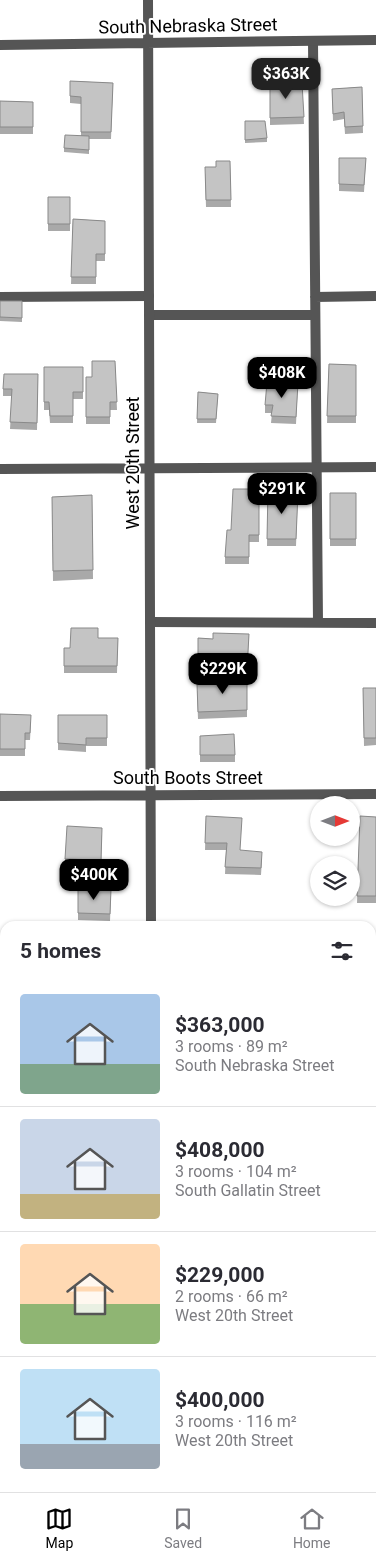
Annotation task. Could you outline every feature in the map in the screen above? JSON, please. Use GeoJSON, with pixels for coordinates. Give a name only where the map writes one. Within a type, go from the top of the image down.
{"type":"FeatureCollection","features":[{"type":"Feature","properties":{"kind":"street","name":"West 20th Street"},"geometry":{"type":"LineString","coordinates":[[148,0],[151,921]]}},
{"type":"Feature","properties":{"kind":"street","name":"South Nebraska Street"},"geometry":{"type":"LineString","coordinates":[[0,45],[376,40]]}},
{"type":"Feature","properties":{"kind":"street"},"geometry":{"type":"LineString","coordinates":[[313,41],[318,623]]}},
{"type":"Feature","properties":{"kind":"street"},"geometry":{"type":"LineString","coordinates":[[0,297],[149,296]]}},
{"type":"Feature","properties":{"kind":"street"},"geometry":{"type":"LineString","coordinates":[[315,297],[376,296]]}},
{"type":"Feature","properties":{"kind":"street"},"geometry":{"type":"LineString","coordinates":[[149,315],[315,315]]}},
{"type":"Feature","properties":{"kind":"street"},"geometry":{"type":"LineString","coordinates":[[0,469],[376,467]]}},
{"type":"Feature","properties":{"kind":"street"},"geometry":{"type":"LineString","coordinates":[[150,622],[376,623]]}},
{"type":"Feature","properties":{"kind":"street","name":"South Boots Street"},"geometry":{"type":"LineString","coordinates":[[0,796],[376,794]]}},
{"type":"Feature","properties":{"kind":"building"},"geometry":{"type":"Polygon","coordinates":[[[70,81],[113,83],[111,132],[81,132],[81,97],[70,96],[70,81]]]}},
{"type":"Feature","properties":{"kind":"building"},"geometry":{"type":"Polygon","coordinates":[[[270,83],[302,83],[304,117],[270,118],[270,83]]]}},
{"type":"Feature","properties":{"kind":"building"},"geometry":{"type":"Polygon","coordinates":[[[362,87],[363,126],[345,127],[344,112],[333,114],[332,89],[362,87]]]}},
{"type":"Feature","properties":{"kind":"building"},"geometry":{"type":"Polygon","coordinates":[[[0,101],[33,102],[33,127],[0,127],[0,101]]]}},
{"type":"Feature","properties":{"kind":"building"},"geometry":{"type":"Polygon","coordinates":[[[245,121],[265,121],[267,138],[245,140],[245,121]]]}},
{"type":"Feature","properties":{"kind":"building"},"geometry":{"type":"Polygon","coordinates":[[[65,135],[89,136],[89,150],[64,148],[65,135]]]}},
{"type":"Feature","properties":{"kind":"building"},"geometry":{"type":"Polygon","coordinates":[[[339,158],[366,158],[364,185],[339,184],[339,158]]]}},
{"type":"Feature","properties":{"kind":"building"},"geometry":{"type":"Polygon","coordinates":[[[216,161],[230,161],[231,200],[206,200],[205,167],[216,167],[216,161]]]}},
{"type":"Feature","properties":{"kind":"building"},"geometry":{"type":"Polygon","coordinates":[[[48,197],[70,197],[70,224],[48,224],[48,197]]]}},
{"type":"Feature","properties":{"kind":"building"},"geometry":{"type":"Polygon","coordinates":[[[73,219],[105,221],[105,254],[96,254],[96,277],[71,277],[73,219]]]}},
{"type":"Feature","properties":{"kind":"building"},"geometry":{"type":"Polygon","coordinates":[[[0,301],[22,301],[22,318],[0,317],[0,301]]]}},
{"type":"Feature","properties":{"kind":"building"},"geometry":{"type":"Polygon","coordinates":[[[92,361],[115,361],[117,402],[110,402],[110,417],[86,417],[86,377],[92,377],[92,361]]]}},
{"type":"Feature","properties":{"kind":"building"},"geometry":{"type":"Polygon","coordinates":[[[329,364],[356,365],[356,416],[327,416],[329,364]]]}},
{"type":"Feature","properties":{"kind":"building"},"geometry":{"type":"Polygon","coordinates":[[[44,367],[83,367],[83,392],[73,392],[73,416],[50,416],[49,402],[44,402],[44,367]]]}},
{"type":"Feature","properties":{"kind":"building"},"geometry":{"type":"Polygon","coordinates":[[[4,374],[38,374],[37,423],[10,422],[12,389],[3,389],[4,374]]]}},
{"type":"Feature","properties":{"kind":"building"},"geometry":{"type":"Polygon","coordinates":[[[267,382],[298,383],[296,417],[271,416],[273,405],[265,405],[267,382]]]}},
{"type":"Feature","properties":{"kind":"building"},"geometry":{"type":"Polygon","coordinates":[[[198,392],[218,394],[216,419],[197,419],[198,392]]]}},
{"type":"Feature","properties":{"kind":"building"},"geometry":{"type":"Polygon","coordinates":[[[233,489],[259,489],[259,535],[249,535],[249,557],[225,557],[227,530],[231,530],[233,489]]]}},
{"type":"Feature","properties":{"kind":"building"},"geometry":{"type":"Polygon","coordinates":[[[268,490],[298,492],[296,539],[267,539],[268,490]]]}},
{"type":"Feature","properties":{"kind":"building"},"geometry":{"type":"Polygon","coordinates":[[[330,493],[356,493],[356,539],[330,539],[330,493]]]}},
{"type":"Feature","properties":{"kind":"building"},"geometry":{"type":"Polygon","coordinates":[[[92,495],[93,570],[53,571],[52,497],[92,495]]]}},
{"type":"Feature","properties":{"kind":"building"},"geometry":{"type":"Polygon","coordinates":[[[71,628],[98,628],[98,638],[118,638],[117,666],[64,666],[64,648],[70,648],[71,628]]]}},
{"type":"Feature","properties":{"kind":"building"},"geometry":{"type":"Polygon","coordinates":[[[213,633],[249,634],[247,669],[198,667],[198,638],[213,639],[213,633]]]}},
{"type":"Feature","properties":{"kind":"building"},"geometry":{"type":"Polygon","coordinates":[[[212,677],[247,677],[247,710],[198,712],[197,684],[212,684],[212,677]]]}},
{"type":"Feature","properties":{"kind":"building"},"geometry":{"type":"Polygon","coordinates":[[[363,688],[376,688],[376,738],[364,738],[363,688]]]}},
{"type":"Feature","properties":{"kind":"building"},"geometry":{"type":"Polygon","coordinates":[[[0,714],[31,715],[30,733],[25,733],[25,749],[0,749],[0,714]]]}},
{"type":"Feature","properties":{"kind":"building"},"geometry":{"type":"Polygon","coordinates":[[[58,715],[107,715],[107,738],[86,738],[86,745],[58,743],[58,715]]]}},
{"type":"Feature","properties":{"kind":"building"},"geometry":{"type":"Polygon","coordinates":[[[234,734],[235,755],[200,755],[200,736],[234,734]]]}},
{"type":"Feature","properties":{"kind":"building"},"geometry":{"type":"Polygon","coordinates":[[[206,816],[242,818],[240,850],[262,852],[261,868],[225,867],[227,843],[205,843],[206,816]]]}},
{"type":"Feature","properties":{"kind":"building"},"geometry":{"type":"Polygon","coordinates":[[[360,816],[376,817],[376,896],[360,896],[360,816]]]}},
{"type":"Feature","properties":{"kind":"building"},"geometry":{"type":"Polygon","coordinates":[[[67,826],[102,828],[101,860],[65,859],[67,826]]]}},
{"type":"Feature","properties":{"kind":"building"},"geometry":{"type":"Polygon","coordinates":[[[78,887],[111,889],[110,914],[78,913],[78,887]]]}}]}
